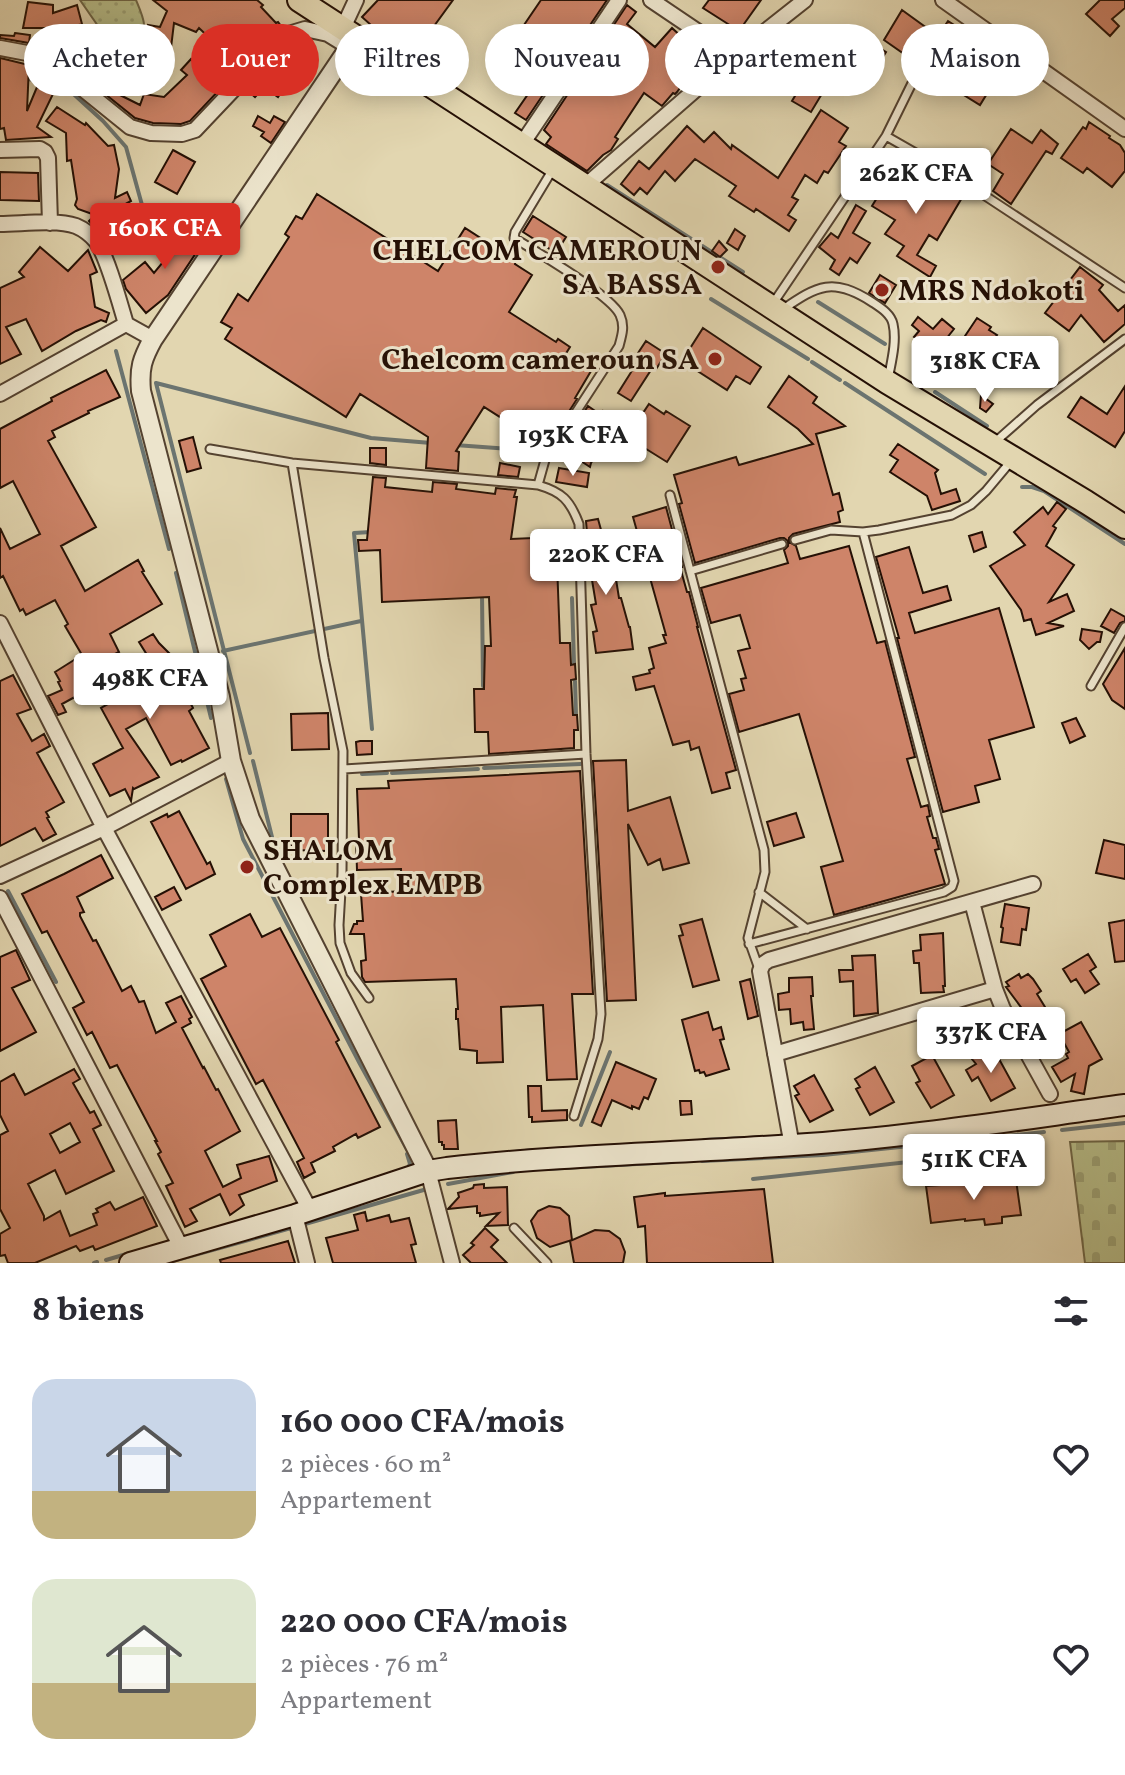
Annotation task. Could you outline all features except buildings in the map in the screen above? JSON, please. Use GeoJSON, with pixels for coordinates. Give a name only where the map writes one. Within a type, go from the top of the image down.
{"type":"FeatureCollection","features":[{"type":"Feature","properties":{"kind":"main road"},"geometry":{"type":"LineString","coordinates":[[299,0],[335,26]]}},
{"type":"Feature","properties":{"kind":"main road"},"geometry":{"type":"LineString","coordinates":[[445,96],[887,382],[1125,527]]}},
{"type":"Feature","properties":{"kind":"main road"},"geometry":{"type":"LineString","coordinates":[[130,1263],[428,1171],[572,1157],[884,1138],[1125,1105]]}},
{"type":"Feature","properties":{"kind":"street"},"geometry":{"type":"LineString","coordinates":[[352,24],[356,0]]}},
{"type":"Feature","properties":{"kind":"street"},"geometry":{"type":"LineString","coordinates":[[522,144],[619,0]]}},
{"type":"Feature","properties":{"kind":"street"},"geometry":{"type":"LineString","coordinates":[[651,0],[687,24]]}},
{"type":"Feature","properties":{"kind":"street"},"geometry":{"type":"LineString","coordinates":[[775,24],[805,0]]}},
{"type":"Feature","properties":{"kind":"street"},"geometry":{"type":"LineString","coordinates":[[943,0],[1125,129]]}},
{"type":"Feature","properties":{"kind":"street"},"geometry":{"type":"LineString","coordinates":[[0,48],[27,53],[52,64],[130,127],[151,133],[182,134],[195,130],[285,35],[305,29],[335,35]]}},
{"type":"Feature","properties":{"kind":"street"},"geometry":{"type":"LineString","coordinates":[[335,60],[153,339],[143,358],[141,391],[220,697],[231,761],[250,819],[428,1171],[452,1263]]}},
{"type":"Feature","properties":{"kind":"street"},"geometry":{"type":"LineString","coordinates":[[584,187],[688,96]]}},
{"type":"Feature","properties":{"kind":"street"},"geometry":{"type":"LineString","coordinates":[[0,150],[40,149],[45,152],[48,158],[50,223]]}},
{"type":"Feature","properties":{"kind":"street"},"geometry":{"type":"LineString","coordinates":[[0,224],[50,223],[76,226],[89,233],[98,243],[126,324],[153,339]]}},
{"type":"Feature","properties":{"kind":"street"},"geometry":{"type":"LineString","coordinates":[[0,394],[126,324]]}},
{"type":"Feature","properties":{"kind":"street"},"geometry":{"type":"LineString","coordinates":[[0,623],[303,1212],[307,1263]]}},
{"type":"Feature","properties":{"kind":"street"},"geometry":{"type":"LineString","coordinates":[[0,876],[104,828],[231,761]]}},
{"type":"Feature","properties":{"kind":"street"},"geometry":{"type":"LineString","coordinates":[[792,1146],[760,971],[763,964],[1033,884]]}},
{"type":"Feature","properties":{"kind":"street"},"geometry":{"type":"LineString","coordinates":[[0,898],[181,1247]]}},
{"type":"Feature","properties":{"kind":"street"},"geometry":{"type":"LineString","coordinates":[[972,902],[995,989],[1014,1033],[1050,1094]]}},
{"type":"Feature","properties":{"kind":"street"},"geometry":{"type":"LineString","coordinates":[[775,1054],[995,989]]}},
{"type":"Feature","properties":{"kind":"lane"},"geometry":{"type":"LineString","coordinates":[[775,310],[886,136],[906,96]]}},
{"type":"Feature","properties":{"kind":"lane"},"geometry":{"type":"LineString","coordinates":[[886,136],[949,172],[1125,288]]}},
{"type":"Feature","properties":{"kind":"lane"},"geometry":{"type":"LineString","coordinates":[[538,485],[545,460],[619,346],[624,330],[621,317],[608,299],[514,238],[554,167]]}},
{"type":"Feature","properties":{"kind":"lane"},"geometry":{"type":"LineString","coordinates":[[775,310],[821,287],[843,287],[873,303],[887,312],[893,322],[892,359],[887,382]]}},
{"type":"Feature","properties":{"kind":"lane"},"geometry":{"type":"LineString","coordinates":[[993,445],[1037,405],[1125,339]]}},
{"type":"Feature","properties":{"kind":"lane"},"geometry":{"type":"LineString","coordinates":[[210,449],[292,463],[538,485],[564,496],[574,510],[579,524],[586,754],[601,1014],[598,1039],[574,1116]]}},
{"type":"Feature","properties":{"kind":"lane"},"geometry":{"type":"LineString","coordinates":[[795,540],[831,530],[863,532],[952,515],[971,505],[1014,458]]}},
{"type":"Feature","properties":{"kind":"lane"},"geometry":{"type":"LineString","coordinates":[[292,463],[324,658],[343,751],[340,943],[351,973],[369,998]]}},
{"type":"Feature","properties":{"kind":"lane"},"geometry":{"type":"LineString","coordinates":[[670,495],[764,850],[765,872],[749,933],[749,944],[760,971]]}},
{"type":"Feature","properties":{"kind":"lane"},"geometry":{"type":"LineString","coordinates":[[749,944],[944,892],[952,887],[954,881],[863,532]]}},
{"type":"Feature","properties":{"kind":"lane"},"geometry":{"type":"LineString","coordinates":[[690,571],[782,544]]}},
{"type":"Feature","properties":{"kind":"lane"},"geometry":{"type":"LineString","coordinates":[[1091,686],[1125,627]]}},
{"type":"Feature","properties":{"kind":"lane"},"geometry":{"type":"LineString","coordinates":[[344,769],[586,754]]}},
{"type":"Feature","properties":{"kind":"lane"},"geometry":{"type":"LineString","coordinates":[[759,892],[807,929]]}},
{"type":"Feature","properties":{"kind":"lane"},"geometry":{"type":"LineString","coordinates":[[514,1228],[547,1263]]}},
{"type":"Feature","properties":{"kind":"green space"},"geometry":{"type":"Polygon","coordinates":[[[80,0],[136,0],[144,24],[97,24],[80,0]]]}},
{"type":"Feature","properties":{"kind":"green space"},"geometry":{"type":"Polygon","coordinates":[[[1125,1141],[1125,1263],[1085,1263],[1070,1142],[1125,1141]]]}},
{"type":"Feature","properties":{"kind":"waterway"},"geometry":{"type":"LineString","coordinates":[[76,96],[126,147],[150,234]]}},
{"type":"Feature","properties":{"kind":"waterway"},"geometry":{"type":"LineString","coordinates":[[607,185],[743,272]]}},
{"type":"Feature","properties":{"kind":"waterway"},"geometry":{"type":"LineString","coordinates":[[711,299],[808,359]]}},
{"type":"Feature","properties":{"kind":"waterway"},"geometry":{"type":"LineString","coordinates":[[818,302],[885,344]]}},
{"type":"Feature","properties":{"kind":"waterway"},"geometry":{"type":"LineString","coordinates":[[116,351],[169,549]]}},
{"type":"Feature","properties":{"kind":"waterway"},"geometry":{"type":"LineString","coordinates":[[812,362],[840,380]]}},
{"type":"Feature","properties":{"kind":"waterway"},"geometry":{"type":"LineString","coordinates":[[250,753],[156,383],[371,438],[431,443]]}},
{"type":"Feature","properties":{"kind":"waterway"},"geometry":{"type":"LineString","coordinates":[[845,383],[985,474]]}},
{"type":"Feature","properties":{"kind":"waterway"},"geometry":{"type":"LineString","coordinates":[[935,392],[987,426]]}},
{"type":"Feature","properties":{"kind":"waterway"},"geometry":{"type":"LineString","coordinates":[[455,445],[550,452]]}},
{"type":"Feature","properties":{"kind":"waterway"},"geometry":{"type":"LineString","coordinates":[[1022,487],[1044,491],[1125,544]]}},
{"type":"Feature","properties":{"kind":"waterway"},"geometry":{"type":"LineString","coordinates":[[371,532],[354,533],[372,729]]}},
{"type":"Feature","properties":{"kind":"waterway"},"geometry":{"type":"LineString","coordinates":[[556,547],[570,564]]}},
{"type":"Feature","properties":{"kind":"waterway"},"geometry":{"type":"LineString","coordinates":[[176,573],[211,718],[214,711]]}},
{"type":"Feature","properties":{"kind":"waterway"},"geometry":{"type":"LineString","coordinates":[[482,593],[483,686]]}},
{"type":"Feature","properties":{"kind":"waterway"},"geometry":{"type":"LineString","coordinates":[[572,598],[574,663]]}},
{"type":"Feature","properties":{"kind":"waterway"},"geometry":{"type":"LineString","coordinates":[[223,651],[361,621]]}},
{"type":"Feature","properties":{"kind":"waterway"},"geometry":{"type":"LineString","coordinates":[[575,681],[576,715]]}},
{"type":"Feature","properties":{"kind":"waterway"},"geometry":{"type":"LineString","coordinates":[[253,761],[272,837]]}},
{"type":"Feature","properties":{"kind":"waterway"},"geometry":{"type":"LineString","coordinates":[[484,768],[581,764]]}},
{"type":"Feature","properties":{"kind":"waterway"},"geometry":{"type":"LineString","coordinates":[[392,773],[478,769]]}},
{"type":"Feature","properties":{"kind":"waterway"},"geometry":{"type":"LineString","coordinates":[[362,774],[387,773]]}},
{"type":"Feature","properties":{"kind":"waterway"},"geometry":{"type":"LineString","coordinates":[[226,779],[243,839],[409,1153]]}},
{"type":"Feature","properties":{"kind":"waterway"},"geometry":{"type":"LineString","coordinates":[[8,891],[56,982]]}},
{"type":"Feature","properties":{"kind":"waterway"},"geometry":{"type":"LineString","coordinates":[[581,1125],[610,1052]]}},
{"type":"Feature","properties":{"kind":"waterway"},"geometry":{"type":"LineString","coordinates":[[1062,1130],[1125,1123]]}},
{"type":"Feature","properties":{"kind":"waterway"},"geometry":{"type":"LineString","coordinates":[[702,1161],[823,1155],[1044,1132]]}},
{"type":"Feature","properties":{"kind":"waterway"},"geometry":{"type":"LineString","coordinates":[[704,1140],[767,1137]]}},
{"type":"Feature","properties":{"kind":"waterway"},"geometry":{"type":"LineString","coordinates":[[753,1179],[1037,1148]]}},
{"type":"Feature","properties":{"kind":"waterway"},"geometry":{"type":"LineString","coordinates":[[515,1152],[534,1150]]}},
{"type":"Feature","properties":{"kind":"waterway"},"geometry":{"type":"LineString","coordinates":[[406,1172],[410,1164],[407,1154]]}},
{"type":"Feature","properties":{"kind":"waterway"},"geometry":{"type":"LineString","coordinates":[[546,1169],[673,1162]]}},
{"type":"Feature","properties":{"kind":"waterway"},"geometry":{"type":"LineString","coordinates":[[448,1184],[513,1172]]}},
{"type":"Feature","properties":{"kind":"waterway"},"geometry":{"type":"LineString","coordinates":[[305,1224],[427,1189]]}},
{"type":"Feature","properties":{"kind":"waterway"},"geometry":{"type":"LineString","coordinates":[[166,1263],[291,1228]]}},
{"type":"Feature","properties":{"kind":"waterway"},"geometry":{"type":"LineString","coordinates":[[106,1260],[130,1253]]}},
{"type":"Feature","properties":{"kind":"place","name":"CHELCOM CAMEROUN SA BASSA"},"geometry":{"type":"Point","coordinates":[718,267]}},
{"type":"Feature","properties":{"kind":"place","name":"MRS Ndokoti"},"geometry":{"type":"Point","coordinates":[882,290]}},
{"type":"Feature","properties":{"kind":"place","name":"Chelcom cameroun SA"},"geometry":{"type":"Point","coordinates":[715,359]}},
{"type":"Feature","properties":{"kind":"place","name":"SHALOM Complex EMPB"},"geometry":{"type":"Point","coordinates":[247,867]}}]}
